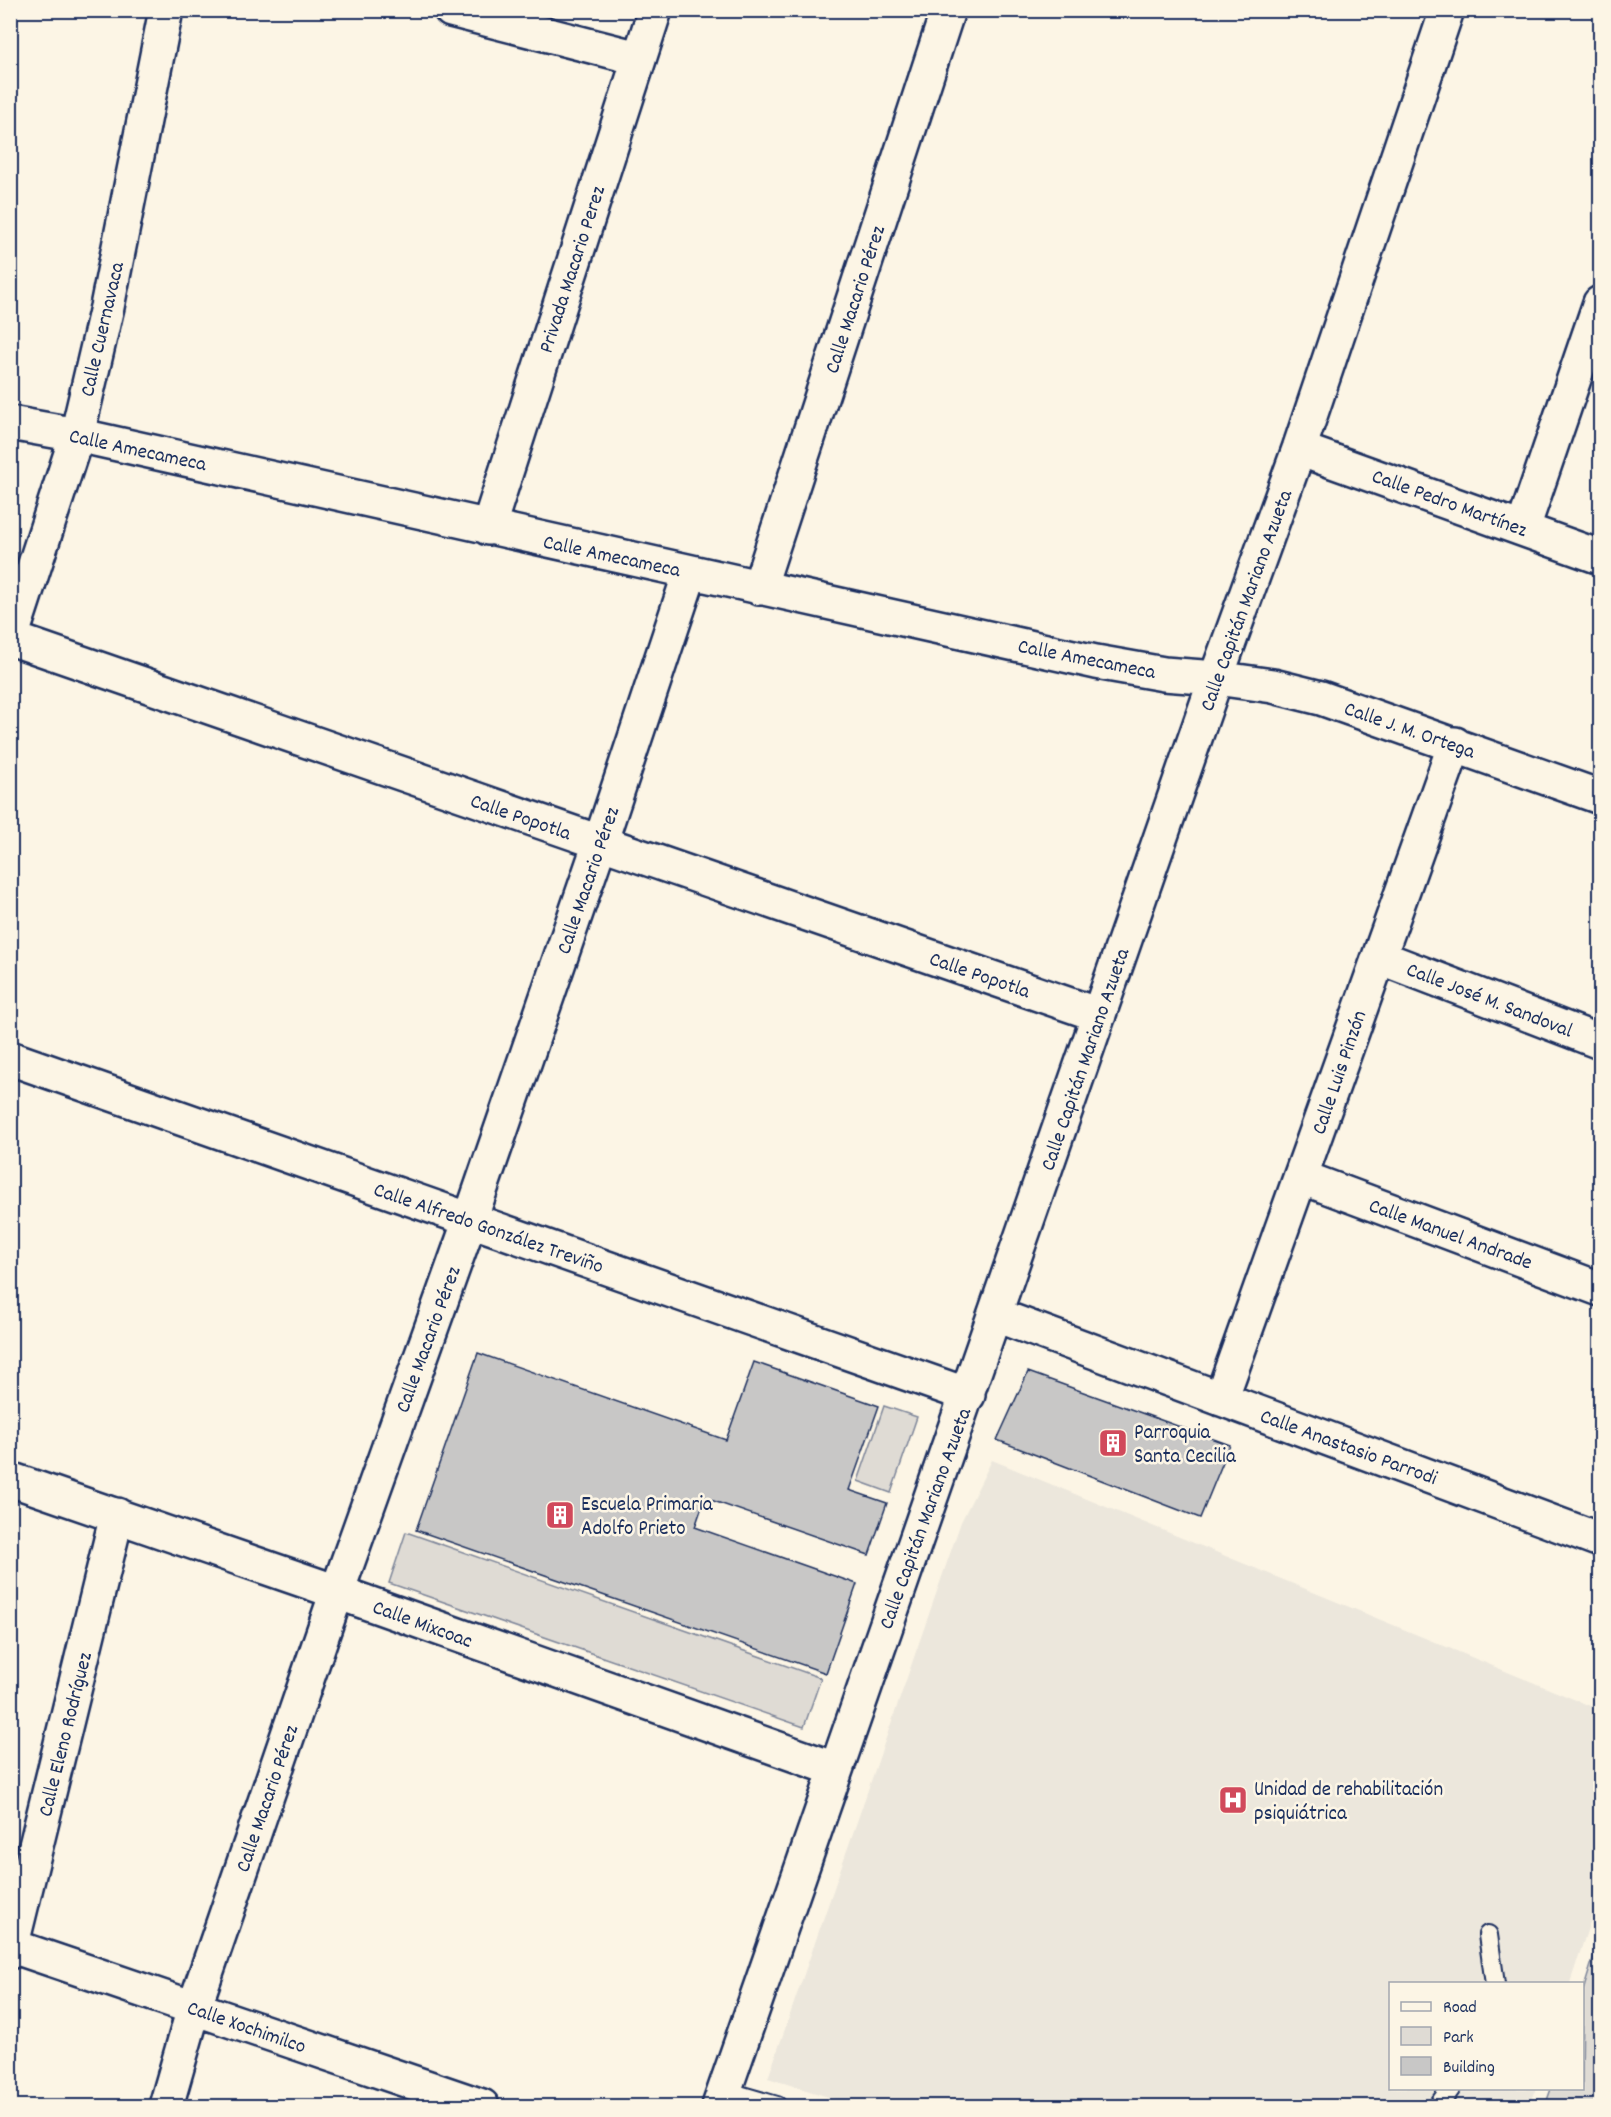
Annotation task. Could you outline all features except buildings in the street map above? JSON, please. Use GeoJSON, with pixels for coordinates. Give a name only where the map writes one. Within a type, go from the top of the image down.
{"type":"FeatureCollection","features":[{"type":"Feature","properties":{"kind":"street","name":"Calle Cuernavaca"},"geometry":{"type":"LineString","coordinates":[[11,639],[77,435],[107,307],[166,10]]}},
{"type":"Feature","properties":{"kind":"street"},"geometry":{"type":"LineString","coordinates":[[452,10],[638,58]]}},
{"type":"Feature","properties":{"kind":"street","name":"Privada Macario Perez"},"geometry":{"type":"LineString","coordinates":[[488,528],[655,10]]}},
{"type":"Feature","properties":{"kind":"street","name":"Calle Macario Pérez"},"geometry":{"type":"LineString","coordinates":[[759,588],[948,10]]}},
{"type":"Feature","properties":{"kind":"street","name":"Calle Capitán Mariano Azueta"},"geometry":{"type":"LineString","coordinates":[[722,2098],[835,1769],[996,1316],[1216,678],[1299,449],[1447,10]]}},
{"type":"Feature","properties":{"kind":"street"},"geometry":{"type":"LineString","coordinates":[[1523,528],[1600,309]]}},
{"type":"Feature","properties":{"kind":"street","name":"Calle Amecameca"},"geometry":{"type":"LineString","coordinates":[[10,423],[77,435],[1096,662],[1164,674],[1216,678]]}},
{"type":"Feature","properties":{"kind":"street","name":"Calle Pedro Martínez"},"geometry":{"type":"LineString","coordinates":[[1299,449],[1600,557]]}},
{"type":"Feature","properties":{"kind":"street","name":"Calle Macario Pérez"},"geometry":{"type":"LineString","coordinates":[[166,2106],[194,2008],[337,1592],[470,1220],[690,573]]}},
{"type":"Feature","properties":{"kind":"street","name":"Calle Popotla"},"geometry":{"type":"LineString","coordinates":[[11,639],[1099,1015]]}},
{"type":"Feature","properties":{"kind":"street","name":"Calle J. M. Ortega"},"geometry":{"type":"LineString","coordinates":[[1216,678],[1273,686],[1321,698],[1600,797]]}},
{"type":"Feature","properties":{"kind":"street","name":"Calle Luis Pinzón"},"geometry":{"type":"LineString","coordinates":[[1221,1399],[1455,744]]}},
{"type":"Feature","properties":{"kind":"street","name":"Calle José M. Sandoval"},"geometry":{"type":"LineString","coordinates":[[1379,957],[1600,1042]]}},
{"type":"Feature","properties":{"kind":"street","name":"Calle Alfredo González Treviño"},"geometry":{"type":"LineString","coordinates":[[10,1058],[968,1395]]}},
{"type":"Feature","properties":{"kind":"street","name":"Calle Manuel Andrade"},"geometry":{"type":"LineString","coordinates":[[1301,1177],[1600,1289]]}},
{"type":"Feature","properties":{"kind":"street","name":"Calle Anastasio Parrodi"},"geometry":{"type":"LineString","coordinates":[[996,1316],[1600,1540]]}},
{"type":"Feature","properties":{"kind":"street","name":"Calle Mixcoac"},"geometry":{"type":"LineString","coordinates":[[10,1479],[337,1592],[835,1769]]}},
{"type":"Feature","properties":{"kind":"street","name":"Calle Eleno Rodríguez"},"geometry":{"type":"LineString","coordinates":[[11,1949],[117,1515]]}},
{"type":"Feature","properties":{"kind":"street","name":"Calle Xochimilco"},"geometry":{"type":"LineString","coordinates":[[11,1949],[194,2008],[482,2106]]}},
{"type":"Feature","properties":{"kind":"lane"},"geometry":{"type":"LineString","coordinates":[[1488,1935],[1495,1982]]}},
{"type":"Feature","properties":{"kind":"lane"},"geometry":{"type":"LineString","coordinates":[[1438,2106],[1449,2090]]}},
{"type":"Feature","properties":{"kind":"lane"},"geometry":{"type":"LineString","coordinates":[[722,2098],[777,2106]]}},
{"type":"Feature","properties":{"kind":"shaded area","name":"Unidad de rehabilitación psiquiátrica"},"geometry":{"type":"Polygon","coordinates":[[[992,1460],[1600,1710],[1600,1891],[1570,1982],[1389,1982],[1389,2090],[1536,2090],[1530,2106],[857,2106],[768,2078],[961,1522],[992,1460]]]}},
{"type":"Feature","properties":{"kind":"green space"},"geometry":{"type":"Polygon","coordinates":[[[884,1406],[917,1417],[891,1493],[858,1481],[884,1406]]]}},
{"type":"Feature","properties":{"kind":"green space"},"geometry":{"type":"Polygon","coordinates":[[[406,1532],[821,1678],[804,1727],[389,1583],[406,1532]]]}},
{"type":"Feature","properties":{"kind":"green space"},"geometry":{"type":"Polygon","coordinates":[[[1600,1936],[1600,2106],[1545,2106],[1551,2090],[1584,2090],[1584,1988],[1600,1936]]]}},
{"type":"Feature","properties":{"kind":"place","name":"Parroquia Santa Cecilia"},"geometry":{"type":"Point","coordinates":[1113,1443]}},
{"type":"Feature","properties":{"kind":"place","name":"Escuela Primaria Adolfo Prieto"},"geometry":{"type":"Point","coordinates":[560,1515]}},
{"type":"Feature","properties":{"kind":"place","name":"Unidad de rehabilitación psiquiátrica"},"geometry":{"type":"Point","coordinates":[1233,1800]}}]}
